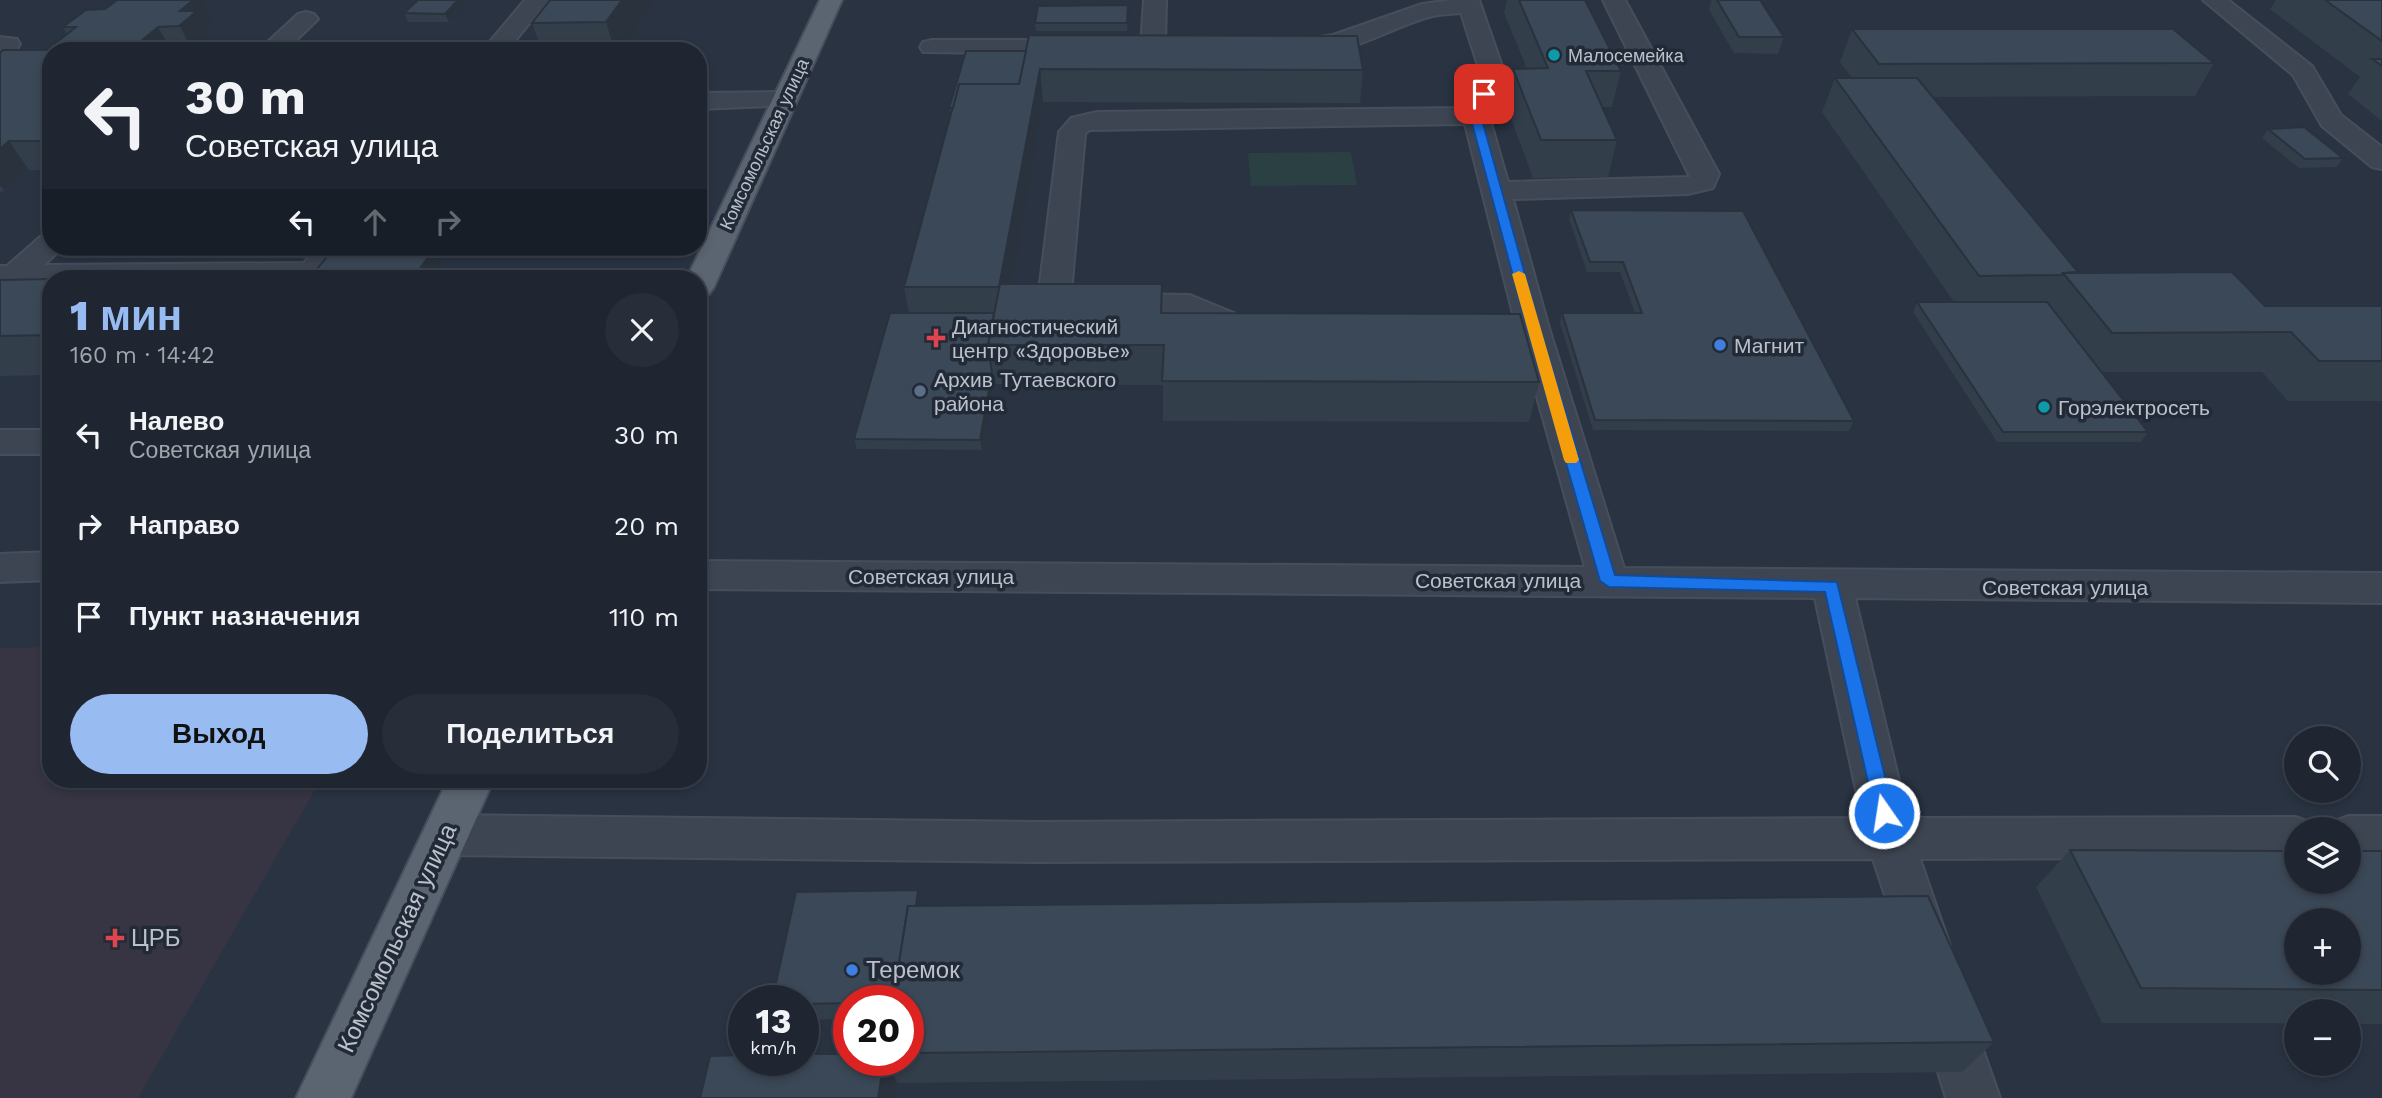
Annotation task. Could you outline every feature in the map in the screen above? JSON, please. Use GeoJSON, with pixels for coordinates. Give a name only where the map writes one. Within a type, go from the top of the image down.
{"type":"FeatureCollection","features":[{"type":"Feature","properties":{"kind":"main road","name":"Комсомольская улица"},"geometry":{"type":"LineString","coordinates":[[706,270],[831,0]]}},
{"type":"Feature","properties":{"kind":"main road","name":"Комсомольская улица"},"geometry":{"type":"LineString","coordinates":[[323,1098],[467,788]]}},
{"type":"Feature","properties":{"kind":"street"},"geometry":{"type":"LineString","coordinates":[[502,42],[537,0]]}},
{"type":"Feature","properties":{"kind":"street"},"geometry":{"type":"LineString","coordinates":[[1153,47],[1155,0]]}},
{"type":"Feature","properties":{"kind":"street"},"geometry":{"type":"LineString","coordinates":[[1496,191],[1688,186],[1703,182],[1705,174],[1614,0]]}},
{"type":"Feature","properties":{"kind":"street"},"geometry":{"type":"LineString","coordinates":[[2214,0],[2303,71],[2331,120],[2382,162]]}},
{"type":"Feature","properties":{"kind":"street"},"geometry":{"type":"LineString","coordinates":[[1273,46],[1326,45],[1430,9],[1469,3],[1492,72],[1476,116],[1533,328],[1609,581]]}},
{"type":"Feature","properties":{"kind":"street"},"geometry":{"type":"LineString","coordinates":[[280,42],[306,19]]}},
{"type":"Feature","properties":{"kind":"street"},"geometry":{"type":"LineString","coordinates":[[1125,47],[1180,46]]}},
{"type":"Feature","properties":{"kind":"street"},"geometry":{"type":"LineString","coordinates":[[932,47],[1098,47]]}},
{"type":"Feature","properties":{"kind":"street"},"geometry":{"type":"LineString","coordinates":[[707,101],[784,100]]}},
{"type":"Feature","properties":{"kind":"street"},"geometry":{"type":"LineString","coordinates":[[1289,326],[1235,326],[1190,304],[1073,303],[1059,299],[1055,291],[1072,132],[1080,124],[1097,120],[1476,116]]}},
{"type":"Feature","properties":{"kind":"street"},"geometry":{"type":"LineString","coordinates":[[7,275],[42,250]]}},
{"type":"Feature","properties":{"kind":"street"},"geometry":{"type":"LineString","coordinates":[[314,270],[326,256]]}},
{"type":"Feature","properties":{"kind":"street"},"geometry":{"type":"LineString","coordinates":[[7,275],[42,275]]}},
{"type":"Feature","properties":{"kind":"street"},"geometry":{"type":"LineString","coordinates":[[1438,327],[1533,328]]}},
{"type":"Feature","properties":{"kind":"street"},"geometry":{"type":"LineString","coordinates":[[0,442],[42,442]]}},
{"type":"Feature","properties":{"kind":"street"},"geometry":{"type":"LineString","coordinates":[[0,568],[42,566]]}},
{"type":"Feature","properties":{"kind":"street","name":"Советская улица"},"geometry":{"type":"LineString","coordinates":[[707,575],[1609,581],[2374,598]]}},
{"type":"Feature","properties":{"kind":"street"},"geometry":{"type":"LineString","coordinates":[[1832,586],[1890,838],[1973,1098]]}},
{"type":"Feature","properties":{"kind":"street"},"geometry":{"type":"LineString","coordinates":[[445,835],[1036,842],[2284,837]]}},
{"type":"Feature","properties":{"kind":"street"},"geometry":{"type":"LineString","coordinates":[[2361,836],[2382,836]]}},
{"type":"Feature","properties":{"kind":"shaded area","name":"ЦРБ"},"geometry":{"type":"Polygon","coordinates":[[[42,647],[42,788],[316,788],[138,1098],[0,1098],[0,648],[42,647]]]}},
{"type":"Feature","properties":{"kind":"green space"},"geometry":{"type":"Polygon","coordinates":[[[1351,152],[1357,185],[1251,186],[1248,153],[1351,152]]]}},
{"type":"Feature","properties":{"kind":"building"},"geometry":{"type":"Polygon","coordinates":[[[117,0],[193,0],[180,11],[197,11],[179,26],[158,27],[140,42],[57,42],[76,27],[63,27],[86,10],[105,9],[117,0]]]}},
{"type":"Feature","properties":{"kind":"building"},"geometry":{"type":"Polygon","coordinates":[[[418,0],[458,0],[445,14],[404,13],[418,0]]]}},
{"type":"Feature","properties":{"kind":"building"},"geometry":{"type":"Polygon","coordinates":[[[550,0],[622,0],[606,22],[532,23],[550,0]]]}},
{"type":"Feature","properties":{"kind":"building"},"geometry":{"type":"Polygon","coordinates":[[[1519,0],[1585,0],[1621,71],[1586,71],[1617,140],[1541,140],[1513,69],[1548,68],[1519,0]]]}},
{"type":"Feature","properties":{"kind":"building"},"geometry":{"type":"Polygon","coordinates":[[[1717,0],[1760,0],[1784,37],[1739,37],[1717,0]]]}},
{"type":"Feature","properties":{"kind":"building"},"geometry":{"type":"Polygon","coordinates":[[[2325,0],[2382,0],[2382,41],[2325,0]]]}},
{"type":"Feature","properties":{"kind":"building"},"geometry":{"type":"Polygon","coordinates":[[[1128,5],[1127,23],[1035,23],[1038,6],[1128,5]]]}},
{"type":"Feature","properties":{"kind":"building"},"geometry":{"type":"Polygon","coordinates":[[[1852,29],[2173,29],[2214,63],[1879,64],[1852,29]]]}},
{"type":"Feature","properties":{"kind":"building"},"geometry":{"type":"Polygon","coordinates":[[[1029,35],[1357,36],[1363,70],[1040,69],[999,287],[904,287],[959,84],[1019,84],[1029,35]]]}},
{"type":"Feature","properties":{"kind":"building"},"geometry":{"type":"Polygon","coordinates":[[[3,50],[42,50],[42,141],[9,141],[0,149],[0,53],[3,50]]]}},
{"type":"Feature","properties":{"kind":"building"},"geometry":{"type":"Polygon","coordinates":[[[966,51],[1026,51],[1019,84],[959,84],[953,108],[949,108],[966,51]]]}},
{"type":"Feature","properties":{"kind":"building"},"geometry":{"type":"Polygon","coordinates":[[[2372,59],[2382,59],[2382,66],[2372,59]]]}},
{"type":"Feature","properties":{"kind":"building"},"geometry":{"type":"Polygon","coordinates":[[[1835,78],[1917,78],[2078,272],[2062,275],[1979,276],[1835,78]]]}},
{"type":"Feature","properties":{"kind":"building"},"geometry":{"type":"Polygon","coordinates":[[[2304,127],[2343,158],[2305,159],[2268,129],[2304,127]]]}},
{"type":"Feature","properties":{"kind":"building"},"geometry":{"type":"Polygon","coordinates":[[[1571,210],[1743,211],[1854,421],[1595,420],[1562,313],[1642,313],[1623,262],[1590,262],[1571,210]]]}},
{"type":"Feature","properties":{"kind":"building"},"geometry":{"type":"Polygon","coordinates":[[[327,256],[429,256],[419,270],[316,270],[327,256]]]}},
{"type":"Feature","properties":{"kind":"building"},"geometry":{"type":"Polygon","coordinates":[[[2232,272],[2265,306],[2382,306],[2382,361],[2319,361],[2291,332],[2112,333],[2063,273],[2232,272]]]}},
{"type":"Feature","properties":{"kind":"building"},"geometry":{"type":"Polygon","coordinates":[[[42,279],[42,335],[0,336],[0,280],[42,279]]]}},
{"type":"Feature","properties":{"kind":"building"},"geometry":{"type":"Polygon","coordinates":[[[1000,284],[1162,284],[1161,313],[1520,314],[1539,382],[1162,381],[1164,345],[988,345],[1000,284]]]}},
{"type":"Feature","properties":{"kind":"building","name":"Горэлектросеть"},"geometry":{"type":"Polygon","coordinates":[[[1917,302],[2047,302],[2148,432],[2003,432],[1917,302]]]}},
{"type":"Feature","properties":{"kind":"building"},"geometry":{"type":"Polygon","coordinates":[[[890,313],[994,313],[988,345],[992,373],[980,440],[854,439],[890,313]]]}},
{"type":"Feature","properties":{"kind":"building"},"geometry":{"type":"Polygon","coordinates":[[[2070,850],[2284,851],[2284,894],[2361,894],[2361,851],[2382,851],[2382,990],[2141,988],[2070,850]]]}},
{"type":"Feature","properties":{"kind":"building","name":"Теремок"},"geometry":{"type":"Polygon","coordinates":[[[918,890],[916,906],[908,906],[896,985],[833,985],[833,1003],[819,1004],[819,985],[776,985],[796,892],[918,890]]]}},
{"type":"Feature","properties":{"kind":"building"},"geometry":{"type":"Polygon","coordinates":[[[1928,896],[1994,1042],[924,1053],[924,985],[896,985],[908,906],[1928,896]]]}},
{"type":"Feature","properties":{"kind":"building"},"geometry":{"type":"Polygon","coordinates":[[[819,1054],[833,1054],[833,1076],[881,1076],[878,1098],[700,1098],[710,1056],[728,1055],[728,1076],[819,1076],[819,1054]]]}},
{"type":"Feature","properties":{"kind":"slow traffic"},"geometry":{"type":"LineString","coordinates":[[1519,274],[1571,460]]}},
{"type":"Feature","properties":{"kind":"place","name":"Малосемейка"},"geometry":{"type":"Point","coordinates":[1554,55]}},
{"type":"Feature","properties":{"kind":"place","name":"Диагностический центр «Здоровье»"},"geometry":{"type":"Point","coordinates":[936,338]}},
{"type":"Feature","properties":{"kind":"place","name":"Магнит"},"geometry":{"type":"Point","coordinates":[1720,345]}},
{"type":"Feature","properties":{"kind":"place","name":"Архив Тутаевского района"},"geometry":{"type":"Point","coordinates":[920,391]}},
{"type":"Feature","properties":{"kind":"place","name":"Горэлектросеть"},"geometry":{"type":"Point","coordinates":[2044,407]}},
{"type":"Feature","properties":{"kind":"place","name":"ЦРБ"},"geometry":{"type":"Point","coordinates":[115,938]}},
{"type":"Feature","properties":{"kind":"place","name":"Теремок"},"geometry":{"type":"Point","coordinates":[852,970]}},
{"type":"Feature","properties":{"kind":"route"},"geometry":{"type":"LineString","coordinates":[[1484,94],[1476,116],[1569,454],[1609,581],[1832,586],[1884,813]]}}]}
